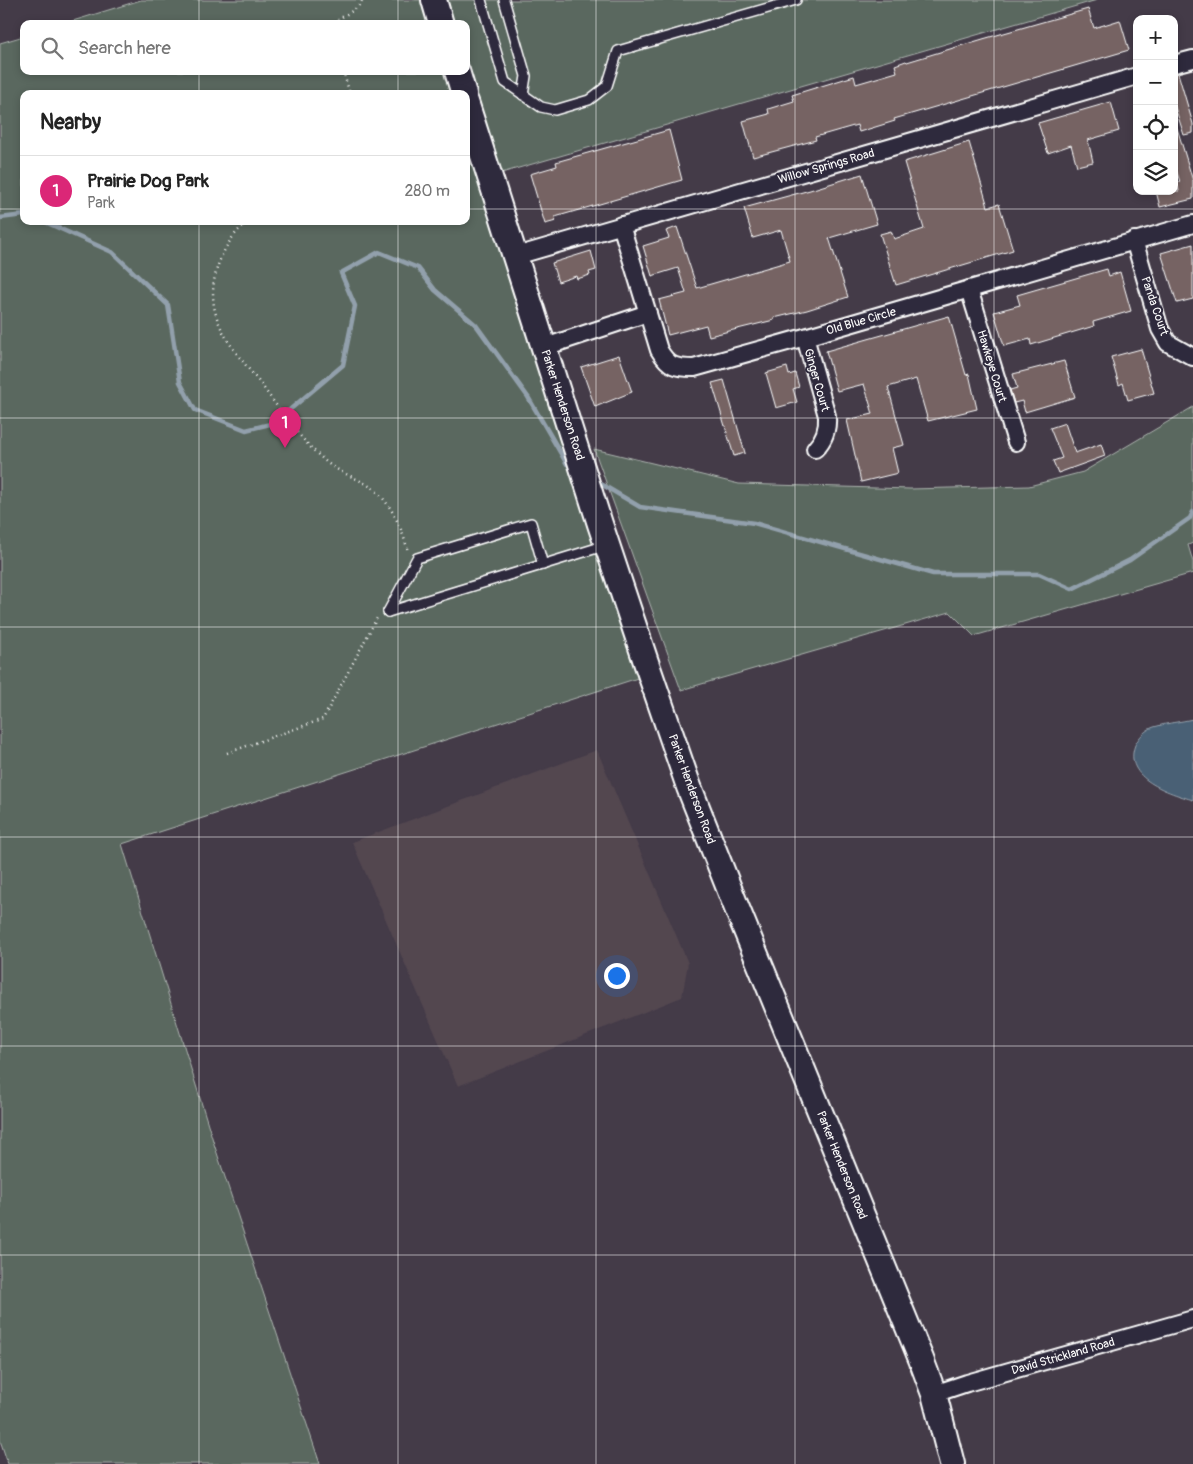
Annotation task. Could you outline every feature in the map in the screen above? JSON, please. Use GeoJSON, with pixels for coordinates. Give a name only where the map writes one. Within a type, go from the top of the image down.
{"type":"FeatureCollection","features":[{"type":"Feature","properties":{"kind":"street"},"geometry":{"type":"LineString","coordinates":[[434,0],[440,20]]}},
{"type":"Feature","properties":{"kind":"street"},"geometry":{"type":"LineString","coordinates":[[1178,63],[1193,59]]}},
{"type":"Feature","properties":{"kind":"street"},"geometry":{"type":"LineString","coordinates":[[457,75],[463,90]]}},
{"type":"Feature","properties":{"kind":"street","name":"Willow Springs Road"},"geometry":{"type":"LineString","coordinates":[[516,256],[1133,77]]}},
{"type":"Feature","properties":{"kind":"street","name":"Parker Henderson Road"},"geometry":{"type":"LineString","coordinates":[[470,114],[604,535],[689,787],[921,1359],[934,1394],[952,1464]]}},
{"type":"Feature","properties":{"kind":"street","name":"Old Blue Circle"},"geometry":{"type":"LineString","coordinates":[[621,225],[660,350],[666,361],[679,368],[694,368],[805,338],[1193,224]]}},
{"type":"Feature","properties":{"kind":"street","name":"Panda Court"},"geometry":{"type":"LineString","coordinates":[[1134,240],[1160,329],[1168,343],[1193,358]]}},
{"type":"Feature","properties":{"kind":"street","name":"Hawkeye Court"},"geometry":{"type":"LineString","coordinates":[[969,289],[1016,442]]}},
{"type":"Feature","properties":{"kind":"street"},"geometry":{"type":"LineString","coordinates":[[545,347],[648,313]]}},
{"type":"Feature","properties":{"kind":"street","name":"Ginger Court"},"geometry":{"type":"LineString","coordinates":[[805,338],[827,416],[828,426],[821,444],[816,449]]}},
{"type":"Feature","properties":{"kind":"street","name":"David Strickland Road"},"geometry":{"type":"LineString","coordinates":[[934,1394],[1193,1319]]}},
{"type":"Feature","properties":{"kind":"lane"},"geometry":{"type":"LineString","coordinates":[[481,0],[505,82],[540,107],[555,110],[589,100],[606,86],[618,51],[796,0]]}},
{"type":"Feature","properties":{"kind":"lane"},"geometry":{"type":"LineString","coordinates":[[504,0],[526,76],[523,95]]}},
{"type":"Feature","properties":{"kind":"lane"},"geometry":{"type":"LineString","coordinates":[[543,565],[531,523],[417,558],[388,612],[543,565],[604,535]]}},
{"type":"Feature","properties":{"kind":"path"},"geometry":{"type":"LineString","coordinates":[[338,20],[342,16],[358,8],[362,0]]}},
{"type":"Feature","properties":{"kind":"path"},"geometry":{"type":"LineString","coordinates":[[344,75],[349,90]]}},
{"type":"Feature","properties":{"kind":"path"},"geometry":{"type":"LineString","coordinates":[[246,225],[237,232],[222,253],[215,274],[213,296],[217,318],[226,338],[306,444],[326,462],[376,491],[391,509],[398,522],[409,555]]}},
{"type":"Feature","properties":{"kind":"path"},"geometry":{"type":"LineString","coordinates":[[227,753],[323,719],[379,615]]}},
{"type":"Feature","properties":{"kind":"shaded area"},"geometry":{"type":"Polygon","coordinates":[[[141,0],[425,0],[431,20],[76,20],[141,0]]]}},
{"type":"Feature","properties":{"kind":"shaded area"},"geometry":{"type":"Polygon","coordinates":[[[444,0],[1097,0],[498,174],[468,75],[470,75],[470,20],[451,20],[444,0]]]}},
{"type":"Feature","properties":{"kind":"shaded area"},"geometry":{"type":"Polygon","coordinates":[[[20,37],[20,75],[449,75],[454,90],[20,90],[20,225],[470,225],[470,141],[644,676],[122,844],[214,1144],[320,1464],[8,1464],[0,1440],[0,43],[20,37]]]}},
{"type":"Feature","properties":{"kind":"shaded area"},"geometry":{"type":"Polygon","coordinates":[[[1193,407],[1193,543],[1188,545],[1193,562],[1193,573],[974,636],[950,612],[681,690],[594,449],[739,484],[910,489],[1029,486],[1083,472],[1193,407]]]}},
{"type":"Feature","properties":{"kind":"shaded area"},"geometry":{"type":"Polygon","coordinates":[[[597,750],[688,963],[682,997],[458,1086],[352,842],[597,750]]]}},
{"type":"Feature","properties":{"kind":"water"},"geometry":{"type":"Polygon","coordinates":[[[1193,719],[1193,800],[1150,783],[1135,767],[1133,757],[1135,745],[1148,730],[1193,719]]]}},
{"type":"Feature","properties":{"kind":"building"},"geometry":{"type":"Polygon","coordinates":[[[1088,9],[1094,28],[1120,20],[1129,50],[894,119],[895,121],[859,132],[857,125],[815,137],[816,140],[753,157],[743,121],[769,114],[768,109],[794,101],[792,95],[854,76],[856,84],[897,72],[895,65],[906,61],[1088,9]]]}},
{"type":"Feature","properties":{"kind":"building"},"geometry":{"type":"Polygon","coordinates":[[[1178,73],[1193,124],[1193,133],[1184,135],[1178,116],[1178,73]]]}},
{"type":"Feature","properties":{"kind":"building"},"geometry":{"type":"Polygon","coordinates":[[[1111,102],[1119,131],[1088,140],[1093,162],[1077,166],[1071,145],[1048,153],[1038,123],[1111,102]]]}},
{"type":"Feature","properties":{"kind":"building"},"geometry":{"type":"Polygon","coordinates":[[[669,130],[682,180],[555,217],[556,221],[545,224],[530,174],[557,166],[556,162],[669,130]]]}},
{"type":"Feature","properties":{"kind":"building"},"geometry":{"type":"Polygon","coordinates":[[[1178,131],[1193,181],[1193,199],[1160,207],[1157,195],[1178,195],[1178,183],[1180,182],[1178,176],[1178,131]]]}},
{"type":"Feature","properties":{"kind":"building"},"geometry":{"type":"Polygon","coordinates":[[[969,142],[988,207],[999,204],[1013,250],[896,285],[880,234],[891,231],[894,239],[924,229],[904,162],[969,142]]]}},
{"type":"Feature","properties":{"kind":"building"},"geometry":{"type":"Polygon","coordinates":[[[862,174],[877,224],[829,238],[848,297],[774,318],[774,320],[709,336],[706,325],[668,335],[659,300],[686,293],[678,268],[652,276],[643,246],[669,238],[666,231],[677,227],[697,288],[790,261],[781,230],[753,238],[744,208],[862,174]]]}},
{"type":"Feature","properties":{"kind":"building"},"geometry":{"type":"Polygon","coordinates":[[[1193,244],[1193,299],[1177,303],[1161,253],[1193,244]]]}},
{"type":"Feature","properties":{"kind":"building"},"geometry":{"type":"Polygon","coordinates":[[[591,251],[596,270],[589,272],[590,275],[577,279],[576,276],[558,282],[552,263],[591,251]]]}},
{"type":"Feature","properties":{"kind":"building"},"geometry":{"type":"Polygon","coordinates":[[[1107,269],[1109,276],[1120,272],[1131,311],[1093,322],[1094,326],[1031,345],[1030,339],[1004,346],[994,312],[1020,305],[1017,295],[1107,269]]]}},
{"type":"Feature","properties":{"kind":"building"},"geometry":{"type":"Polygon","coordinates":[[[949,316],[966,375],[969,374],[977,409],[928,421],[916,379],[888,387],[904,445],[892,448],[898,473],[861,482],[847,420],[873,414],[864,384],[837,391],[826,351],[949,316]]]}},
{"type":"Feature","properties":{"kind":"building"},"geometry":{"type":"Polygon","coordinates":[[[1141,349],[1154,393],[1128,400],[1123,383],[1119,385],[1111,357],[1141,349]]]}},
{"type":"Feature","properties":{"kind":"building"},"geometry":{"type":"Polygon","coordinates":[[[619,355],[632,392],[595,407],[581,367],[619,355]]]}},
{"type":"Feature","properties":{"kind":"building"},"geometry":{"type":"Polygon","coordinates":[[[1064,361],[1075,397],[1025,412],[1022,401],[1014,403],[1010,390],[1017,388],[1013,374],[1064,361]]]}},
{"type":"Feature","properties":{"kind":"building"},"geometry":{"type":"Polygon","coordinates":[[[787,367],[789,375],[795,373],[799,387],[793,389],[797,402],[776,408],[766,373],[787,367]]]}},
{"type":"Feature","properties":{"kind":"building"},"geometry":{"type":"Polygon","coordinates":[[[724,380],[745,453],[734,456],[712,383],[724,380]]]}},
{"type":"Feature","properties":{"kind":"building"},"geometry":{"type":"Polygon","coordinates":[[[1065,423],[1075,453],[1101,444],[1105,456],[1058,473],[1053,461],[1062,458],[1050,428],[1065,423]]]}},
{"type":"Feature","properties":{"kind":"waterway"},"geometry":{"type":"LineString","coordinates":[[0,218],[20,216]]}},
{"type":"Feature","properties":{"kind":"waterway"},"geometry":{"type":"LineString","coordinates":[[52,225],[112,252],[168,305],[180,382],[195,410],[246,430],[274,423],[343,365],[355,306],[341,273],[379,252],[418,268],[435,290],[476,325],[528,397],[567,464],[573,467]]}},
{"type":"Feature","properties":{"kind":"waterway"},"geometry":{"type":"LineString","coordinates":[[596,481],[640,507],[754,523],[933,574],[1039,574],[1072,589],[1130,560],[1190,518],[1193,512]]}},
{"type":"Feature","properties":{"kind":"place","name":"Prairie Dog Park"},"geometry":{"type":"Point","coordinates":[285,448]}}]}
